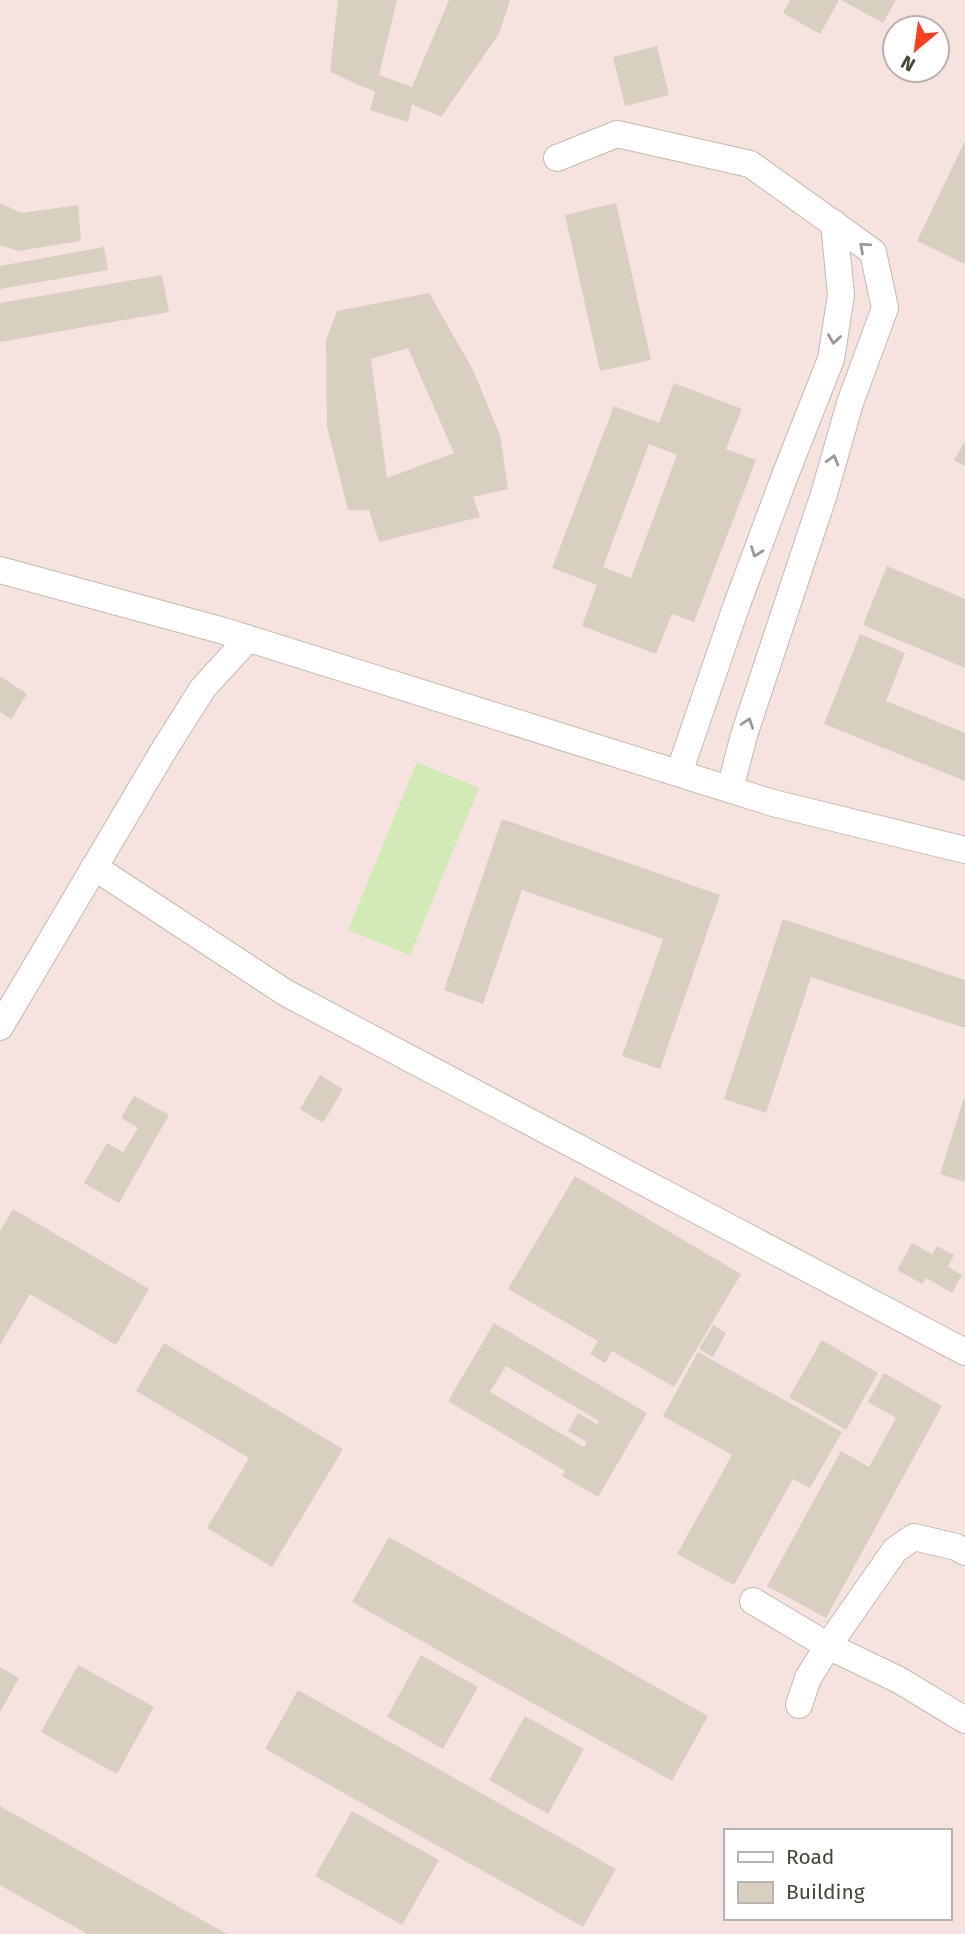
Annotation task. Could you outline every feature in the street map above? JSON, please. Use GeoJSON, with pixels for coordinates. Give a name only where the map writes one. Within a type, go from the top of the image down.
{"type":"FeatureCollection","features":[{"type":"Feature","properties":{"kind":"street"},"geometry":{"type":"LineString","coordinates":[[558,158],[617,134],[750,164],[873,252],[885,307],[850,403],[824,494],[744,735],[730,789]]}},
{"type":"Feature","properties":{"kind":"street"},"geometry":{"type":"LineString","coordinates":[[678,773],[736,607],[831,359],[841,295],[834,223]]}},
{"type":"Feature","properties":{"kind":"street"},"geometry":{"type":"LineString","coordinates":[[784,478],[824,494]]}},
{"type":"Feature","properties":{"kind":"street"},"geometry":{"type":"LineString","coordinates":[[0,570],[224,631],[774,803],[965,850]]}},
{"type":"Feature","properties":{"kind":"street"},"geometry":{"type":"LineString","coordinates":[[0,1027],[203,688],[247,640]]}},
{"type":"Feature","properties":{"kind":"street"},"geometry":{"type":"LineString","coordinates":[[94,867],[286,993],[965,1352]]}},
{"type":"Feature","properties":{"kind":"street"},"geometry":{"type":"LineString","coordinates":[[799,1705],[808,1678],[895,1550],[914,1537],[956,1547],[965,1552]]}},
{"type":"Feature","properties":{"kind":"street"},"geometry":{"type":"LineString","coordinates":[[753,1601],[828,1646],[899,1680],[965,1720]]}},
{"type":"Feature","properties":{"kind":"shaded area"},"geometry":{"type":"Polygon","coordinates":[[[0,0],[965,0],[965,1934],[0,1934],[0,0]]]}},
{"type":"Feature","properties":{"kind":"green space"},"geometry":{"type":"Polygon","coordinates":[[[417,762],[479,788],[410,955],[348,930],[417,762]]]}},
{"type":"Feature","properties":{"kind":"building"},"geometry":{"type":"Polygon","coordinates":[[[338,0],[397,0],[379,75],[412,87],[449,0],[510,0],[499,34],[441,117],[412,104],[408,122],[370,110],[375,92],[330,72],[338,0]]]}},
{"type":"Feature","properties":{"kind":"building"},"geometry":{"type":"Polygon","coordinates":[[[790,0],[839,0],[820,34],[783,13],[790,0]]]}},
{"type":"Feature","properties":{"kind":"building"},"geometry":{"type":"Polygon","coordinates":[[[841,0],[896,0],[888,14],[881,14],[881,22],[841,0]]]}},
{"type":"Feature","properties":{"kind":"building"},"geometry":{"type":"Polygon","coordinates":[[[657,46],[669,95],[625,106],[613,57],[657,46]]]}},
{"type":"Feature","properties":{"kind":"building"},"geometry":{"type":"Polygon","coordinates":[[[965,141],[965,264],[917,241],[965,141]]]}},
{"type":"Feature","properties":{"kind":"building"},"geometry":{"type":"Polygon","coordinates":[[[0,203],[22,213],[78,205],[81,241],[18,251],[0,245],[0,203]]]}},
{"type":"Feature","properties":{"kind":"building"},"geometry":{"type":"Polygon","coordinates":[[[616,203],[651,360],[600,371],[565,215],[616,203]]]}},
{"type":"Feature","properties":{"kind":"building"},"geometry":{"type":"Polygon","coordinates":[[[104,247],[108,270],[0,289],[0,266],[104,247]]]}},
{"type":"Feature","properties":{"kind":"building"},"geometry":{"type":"Polygon","coordinates":[[[162,275],[169,312],[0,342],[0,303],[162,275]]]}},
{"type":"Feature","properties":{"kind":"building"},"geometry":{"type":"Polygon","coordinates":[[[429,293],[473,370],[500,435],[508,489],[473,497],[480,517],[379,542],[369,510],[348,510],[327,427],[326,340],[337,311],[429,293]],[[408,348],[371,359],[387,478],[454,453],[408,348]]]}},
{"type":"Feature","properties":{"kind":"building"},"geometry":{"type":"Polygon","coordinates":[[[674,383],[742,409],[726,449],[756,460],[694,622],[672,614],[656,654],[582,626],[597,585],[552,568],[614,406],[659,423],[674,383]],[[649,444],[603,567],[631,578],[677,455],[649,444]]]}},
{"type":"Feature","properties":{"kind":"building"},"geometry":{"type":"Polygon","coordinates":[[[965,441],[965,466],[954,460],[965,441]]]}},
{"type":"Feature","properties":{"kind":"building"},"geometry":{"type":"Polygon","coordinates":[[[887,566],[965,599],[965,668],[863,625],[887,566]]]}},
{"type":"Feature","properties":{"kind":"building"},"geometry":{"type":"Polygon","coordinates":[[[860,634],[905,653],[886,701],[965,733],[965,781],[824,724],[860,634]]]}},
{"type":"Feature","properties":{"kind":"building"},"geometry":{"type":"Polygon","coordinates":[[[0,676],[27,694],[11,719],[0,712],[0,676]]]}},
{"type":"Feature","properties":{"kind":"building"},"geometry":{"type":"Polygon","coordinates":[[[502,819],[720,895],[660,1069],[622,1056],[663,939],[522,890],[483,1004],[444,990],[502,819]]]}},
{"type":"Feature","properties":{"kind":"building"},"geometry":{"type":"Polygon","coordinates":[[[783,919],[965,980],[965,1028],[811,977],[766,1113],[724,1099],[783,919]]]}},
{"type":"Feature","properties":{"kind":"building"},"geometry":{"type":"Polygon","coordinates":[[[320,1075],[343,1089],[323,1123],[300,1109],[320,1075]]]}},
{"type":"Feature","properties":{"kind":"building"},"geometry":{"type":"Polygon","coordinates":[[[134,1096],[169,1115],[119,1203],[84,1183],[107,1143],[123,1152],[138,1128],[121,1118],[134,1096]]]}},
{"type":"Feature","properties":{"kind":"building"},"geometry":{"type":"Polygon","coordinates":[[[965,1098],[965,1182],[940,1174],[965,1098]]]}},
{"type":"Feature","properties":{"kind":"building"},"geometry":{"type":"Polygon","coordinates":[[[575,1176],[741,1274],[674,1387],[612,1351],[605,1363],[590,1354],[598,1341],[508,1289],[575,1176]]]}},
{"type":"Feature","properties":{"kind":"building"},"geometry":{"type":"Polygon","coordinates":[[[13,1209],[149,1289],[116,1345],[30,1294],[0,1345],[0,1231],[13,1209]]]}},
{"type":"Feature","properties":{"kind":"building"},"geometry":{"type":"Polygon","coordinates":[[[912,1243],[932,1254],[937,1246],[954,1255],[948,1267],[962,1275],[952,1293],[926,1278],[922,1284],[897,1270],[912,1243]]]}},
{"type":"Feature","properties":{"kind":"building"},"geometry":{"type":"Polygon","coordinates":[[[494,1323],[647,1413],[598,1497],[562,1476],[565,1471],[448,1401],[494,1323]],[[506,1366],[490,1392],[584,1447],[587,1442],[568,1431],[578,1413],[597,1424],[599,1421],[506,1366]]]}},
{"type":"Feature","properties":{"kind":"building"},"geometry":{"type":"Polygon","coordinates":[[[713,1325],[726,1333],[713,1357],[699,1349],[713,1325]]]}},
{"type":"Feature","properties":{"kind":"building"},"geometry":{"type":"Polygon","coordinates":[[[822,1340],[878,1373],[846,1430],[789,1397],[822,1340]]]}},
{"type":"Feature","properties":{"kind":"building"},"geometry":{"type":"Polygon","coordinates":[[[164,1343],[343,1449],[272,1567],[207,1528],[249,1458],[136,1391],[164,1343]]]}},
{"type":"Feature","properties":{"kind":"building"},"geometry":{"type":"Polygon","coordinates":[[[698,1352],[842,1432],[810,1488],[793,1479],[734,1585],[677,1554],[732,1455],[663,1416],[698,1352]]]}},
{"type":"Feature","properties":{"kind":"building"},"geometry":{"type":"Polygon","coordinates":[[[884,1373],[942,1406],[826,1618],[767,1586],[841,1451],[869,1467],[896,1418],[868,1402],[884,1373]]]}},
{"type":"Feature","properties":{"kind":"building"},"geometry":{"type":"Polygon","coordinates":[[[389,1537],[708,1716],[672,1781],[352,1602],[389,1537]]]}},
{"type":"Feature","properties":{"kind":"building"},"geometry":{"type":"Polygon","coordinates":[[[421,1655],[478,1687],[443,1749],[387,1717],[421,1655]]]}},
{"type":"Feature","properties":{"kind":"building"},"geometry":{"type":"Polygon","coordinates":[[[78,1665],[154,1707],[117,1774],[41,1732],[78,1665]]]}},
{"type":"Feature","properties":{"kind":"building"},"geometry":{"type":"Polygon","coordinates":[[[0,1667],[19,1678],[0,1712],[0,1667]]]}},
{"type":"Feature","properties":{"kind":"building"},"geometry":{"type":"Polygon","coordinates":[[[298,1690],[616,1869],[583,1927],[265,1749],[298,1690]]]}},
{"type":"Feature","properties":{"kind":"building"},"geometry":{"type":"Polygon","coordinates":[[[525,1716],[584,1749],[548,1814],[489,1780],[525,1716]]]}},
{"type":"Feature","properties":{"kind":"building"},"geometry":{"type":"Polygon","coordinates":[[[0,1806],[227,1934],[87,1934],[0,1885],[0,1806]]]}},
{"type":"Feature","properties":{"kind":"building"},"geometry":{"type":"Polygon","coordinates":[[[352,1811],[439,1860],[402,1925],[315,1876],[352,1811]]]}}]}
